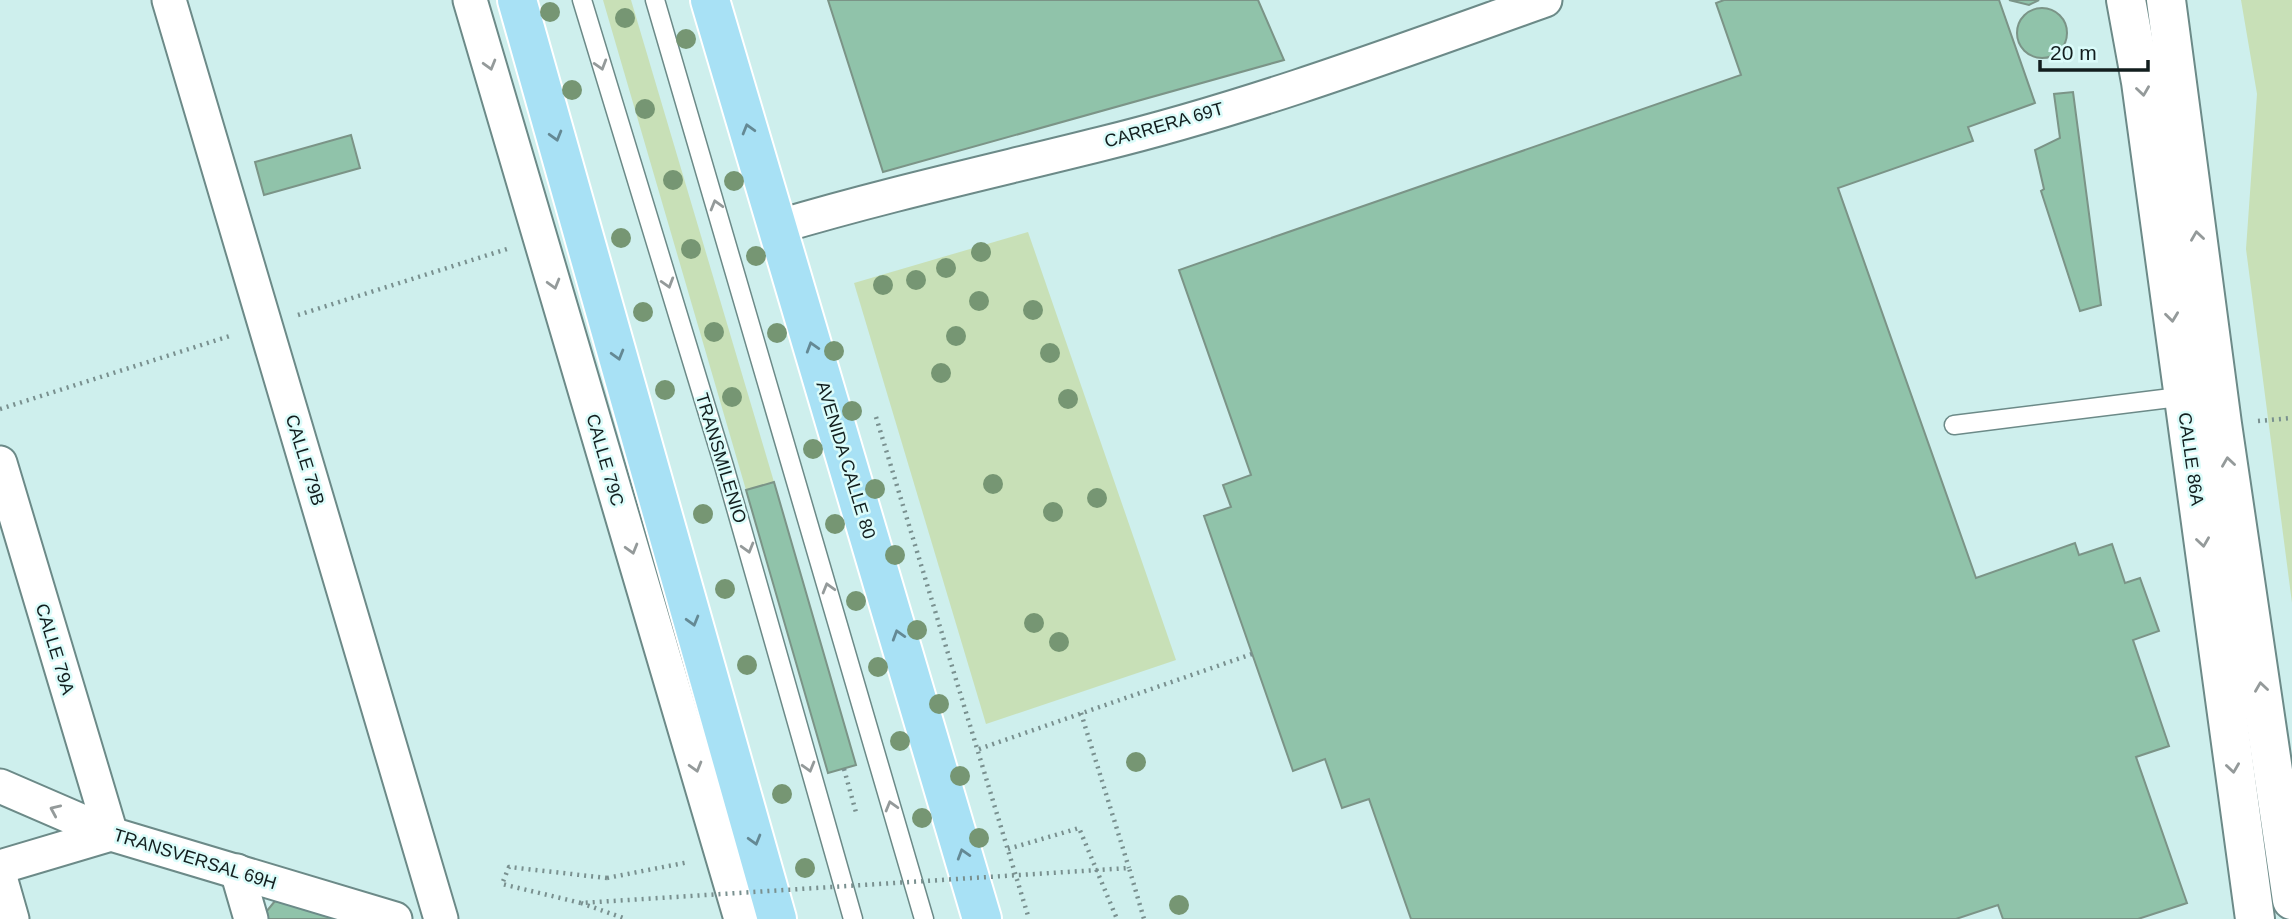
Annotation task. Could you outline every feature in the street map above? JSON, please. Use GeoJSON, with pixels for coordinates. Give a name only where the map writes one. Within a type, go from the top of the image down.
{"type":"FeatureCollection","features":[{"type":"Feature","properties":{"kind":"highway"},"geometry":{"type":"LineString","coordinates":[[517,0],[777,919]]}},
{"type":"Feature","properties":{"kind":"highway","name":"AVENIDA CALLE 80"},"geometry":{"type":"LineString","coordinates":[[710,0],[982,919]]}},
{"type":"Feature","properties":{"kind":"street","name":"CALLE 79B"},"geometry":{"type":"LineString","coordinates":[[169,0],[441,919]]}},
{"type":"Feature","properties":{"kind":"street","name":"CALLE 79C"},"geometry":{"type":"LineString","coordinates":[[470,0],[741,919]]}},
{"type":"Feature","properties":{"kind":"street","name":"CARRERA 69T"},"geometry":{"type":"LineString","coordinates":[[777,227],[1022,162],[1102,144],[1348,70],[1545,0]]}},
{"type":"Feature","properties":{"kind":"street","name":"CALLE 86A"},"geometry":{"type":"LineString","coordinates":[[2126,0],[2292,900]]}},
{"type":"Feature","properties":{"kind":"street","name":"CALLE 86A"},"geometry":{"type":"LineString","coordinates":[[2166,0],[2200,395],[2255,919]]}},
{"type":"Feature","properties":{"kind":"street","name":"CALLE 79A"},"geometry":{"type":"LineString","coordinates":[[0,463],[111,834]]}},
{"type":"Feature","properties":{"kind":"street","name":"TRANSVERSAL 69H"},"geometry":{"type":"LineString","coordinates":[[0,786],[111,834],[396,919]]}},
{"type":"Feature","properties":{"kind":"street"},"geometry":{"type":"LineString","coordinates":[[0,867],[111,834]]}},
{"type":"Feature","properties":{"kind":"street"},"geometry":{"type":"LineString","coordinates":[[237,871],[251,919]]}},
{"type":"Feature","properties":{"kind":"street"},"geometry":{"type":"LineString","coordinates":[[0,877],[12,919]]}},
{"type":"Feature","properties":{"kind":"lane","name":"TRANSMILENIO"},"geometry":{"type":"LineString","coordinates":[[582,0],[724,466],[853,919]]}},
{"type":"Feature","properties":{"kind":"lane"},"geometry":{"type":"LineString","coordinates":[[655,0],[924,919]]}},
{"type":"Feature","properties":{"kind":"lane"},"geometry":{"type":"LineString","coordinates":[[1954,425],[2200,395]]}},
{"type":"Feature","properties":{"kind":"path"},"geometry":{"type":"LineString","coordinates":[[876,415],[1029,919]]}},
{"type":"Feature","properties":{"kind":"path"},"geometry":{"type":"LineString","coordinates":[[2252,421],[2292,418]]}},
{"type":"Feature","properties":{"kind":"path"},"geometry":{"type":"LineString","coordinates":[[979,749],[1252,654]]}},
{"type":"Feature","properties":{"kind":"path"},"geometry":{"type":"LineString","coordinates":[[1081,713],[1144,919]]}},
{"type":"Feature","properties":{"kind":"path"},"geometry":{"type":"LineString","coordinates":[[844,769],[857,816]]}},
{"type":"Feature","properties":{"kind":"path"},"geometry":{"type":"LineString","coordinates":[[849,818],[866,814]]}},
{"type":"Feature","properties":{"kind":"path"},"geometry":{"type":"LineString","coordinates":[[1008,849],[1079,828],[1117,919]]}},
{"type":"Feature","properties":{"kind":"path"},"geometry":{"type":"LineString","coordinates":[[626,919],[581,903],[502,884],[509,867],[607,878],[722,856]]}},
{"type":"Feature","properties":{"kind":"path"},"geometry":{"type":"LineString","coordinates":[[581,903],[1129,868]]}},
{"type":"Feature","properties":{"kind":"green space"},"geometry":{"type":"Polygon","coordinates":[[[603,0],[631,0],[774,482],[746,490],[603,0]]]}},
{"type":"Feature","properties":{"kind":"green space"},"geometry":{"type":"Polygon","coordinates":[[[2241,0],[2292,0],[2292,603],[2246,249],[2257,94],[2241,0]]]}},
{"type":"Feature","properties":{"kind":"green space"},"geometry":{"type":"Polygon","coordinates":[[[1028,232],[1176,660],[986,724],[854,283],[1028,232]]]}},
{"type":"Feature","properties":{"kind":"building"},"geometry":{"type":"Polygon","coordinates":[[[828,0],[1258,0],[1284,60],[883,172],[828,0]]]}},
{"type":"Feature","properties":{"kind":"building"},"geometry":{"type":"Polygon","coordinates":[[[1724,0],[1999,0],[2035,103],[1968,127],[1973,141],[1838,188],[1976,578],[2075,543],[2079,555],[2112,544],[2125,583],[2140,578],[2159,631],[2133,640],[2169,746],[2136,757],[2187,903],[2138,919],[2003,919],[1998,905],[1956,919],[1411,919],[1369,799],[1342,808],[1325,759],[1293,771],[1204,516],[1231,507],[1223,485],[1251,475],[1179,270],[1741,75],[1716,3],[1724,0]]]}},
{"type":"Feature","properties":{"kind":"building"},"geometry":{"type":"Polygon","coordinates":[[[2009,0],[2039,0],[2029,5],[2009,0]]]}},
{"type":"Feature","properties":{"kind":"building"},"geometry":{"type":"Polygon","coordinates":[[[2042,8],[2059,16],[2067,33],[2059,50],[2042,58],[2025,50],[2017,33],[2025,16],[2042,8]]]}},
{"type":"Feature","properties":{"kind":"building"},"geometry":{"type":"Polygon","coordinates":[[[2073,92],[2101,305],[2080,311],[2041,191],[2044,189],[2035,150],[2060,138],[2054,94],[2073,92]]]}},
{"type":"Feature","properties":{"kind":"building"},"geometry":{"type":"Polygon","coordinates":[[[351,135],[360,168],[264,195],[255,162],[351,135]]]}},
{"type":"Feature","properties":{"kind":"building"},"geometry":{"type":"Polygon","coordinates":[[[774,482],[856,765],[828,773],[746,490],[774,482]]]}},
{"type":"Feature","properties":{"kind":"building"},"geometry":{"type":"Polygon","coordinates":[[[275,901],[337,919],[268,919],[266,912],[275,901]]]}}]}
